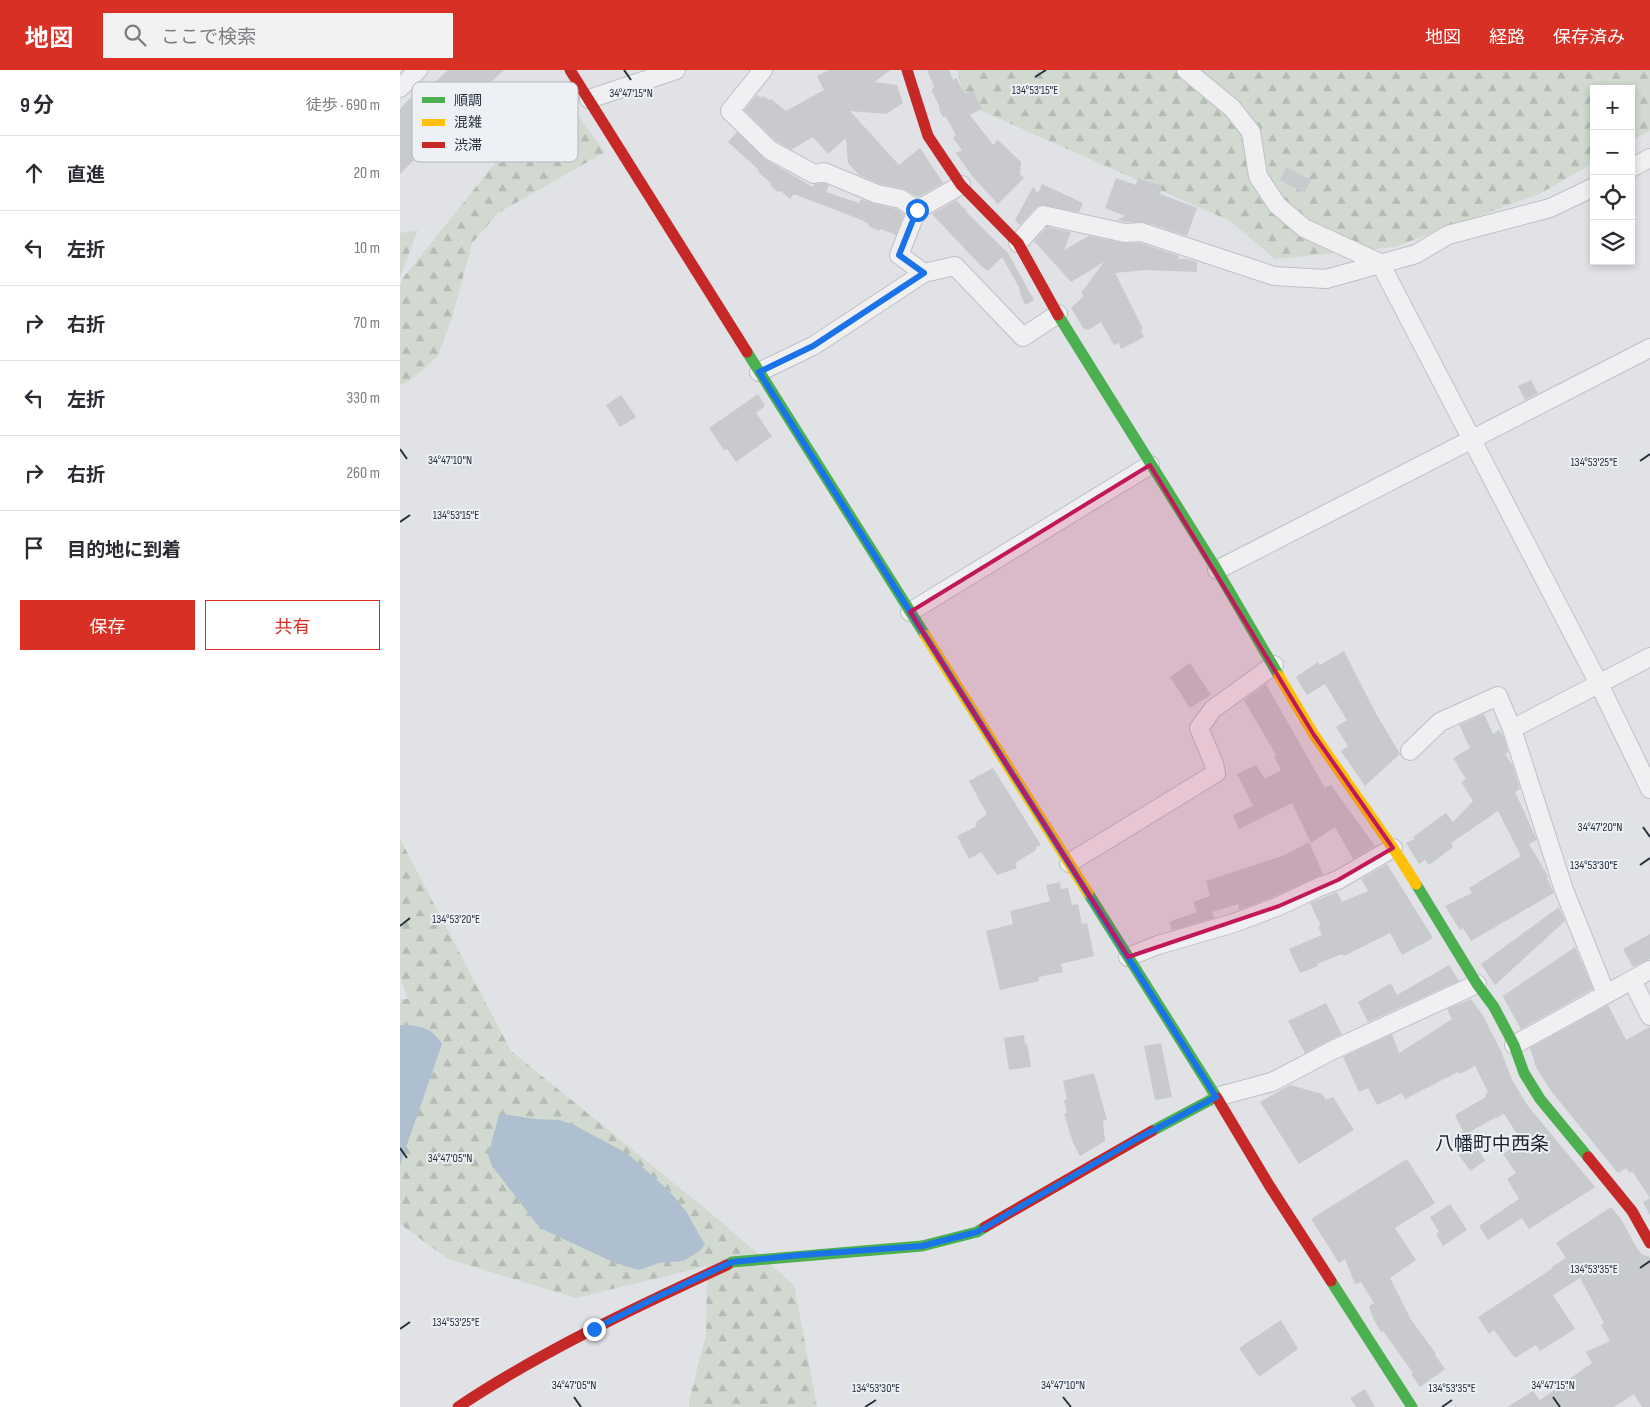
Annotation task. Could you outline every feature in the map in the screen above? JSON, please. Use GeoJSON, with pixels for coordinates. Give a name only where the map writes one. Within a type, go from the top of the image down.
{"type":"FeatureCollection","features":[{"type":"Feature","properties":{"kind":"street"},"geometry":{"type":"LineString","coordinates":[[400,88],[418,70]]}},
{"type":"Feature","properties":{"kind":"street"},"geometry":{"type":"LineString","coordinates":[[570,70],[578,82]]}},
{"type":"Feature","properties":{"kind":"street"},"geometry":{"type":"LineString","coordinates":[[589,99],[676,70]]}},
{"type":"Feature","properties":{"kind":"street"},"geometry":{"type":"LineString","coordinates":[[762,70],[730,111],[770,150],[814,174],[824,172],[877,194],[901,199],[917,210]]}},
{"type":"Feature","properties":{"kind":"street"},"geometry":{"type":"LineString","coordinates":[[907,70],[928,136],[961,185],[1018,243],[1058,314],[1217,570],[1314,735],[1393,848],[1477,984],[1494,1007],[1514,1045],[1524,1073],[1540,1100],[1632,1211],[1650,1243]]}},
{"type":"Feature","properties":{"kind":"street"},"geometry":{"type":"LineString","coordinates":[[1186,70],[1232,108],[1251,132],[1258,176],[1277,206],[1304,228],[1380,263],[1599,684],[1650,789]]}},
{"type":"Feature","properties":{"kind":"street"},"geometry":{"type":"LineString","coordinates":[[578,82],[1216,1097],[1269,1185],[1412,1407]]}},
{"type":"Feature","properties":{"kind":"street"},"geometry":{"type":"LineString","coordinates":[[1635,166],[1650,158]]}},
{"type":"Feature","properties":{"kind":"street"},"geometry":{"type":"LineString","coordinates":[[924,273],[899,255],[917,210],[961,185]]}},
{"type":"Feature","properties":{"kind":"street"},"geometry":{"type":"LineString","coordinates":[[1018,243],[1043,215],[1124,233],[1141,232],[1274,276],[1326,279],[1416,254],[1448,235],[1550,208],[1590,189]]}},
{"type":"Feature","properties":{"kind":"street"},"geometry":{"type":"LineString","coordinates":[[759,372],[813,346],[924,273],[955,266],[1023,338],[1058,314]]}},
{"type":"Feature","properties":{"kind":"street"},"geometry":{"type":"LineString","coordinates":[[1217,570],[1650,348]]}},
{"type":"Feature","properties":{"kind":"street"},"geometry":{"type":"LineString","coordinates":[[910,612],[1150,464]]}},
{"type":"Feature","properties":{"kind":"street"},"geometry":{"type":"LineString","coordinates":[[1512,729],[1650,658]]}},
{"type":"Feature","properties":{"kind":"street"},"geometry":{"type":"LineString","coordinates":[[1069,863],[1216,773],[1199,728],[1213,710],[1274,666]]}},
{"type":"Feature","properties":{"kind":"street"},"geometry":{"type":"LineString","coordinates":[[1410,751],[1440,722],[1498,696],[1512,729],[1564,890],[1606,994]]}},
{"type":"Feature","properties":{"kind":"street"},"geometry":{"type":"LineString","coordinates":[[1128,957],[1158,945],[1234,923],[1279,906],[1338,880],[1393,848]]}},
{"type":"Feature","properties":{"kind":"street"},"geometry":{"type":"LineString","coordinates":[[1514,1045],[1650,970]]}},
{"type":"Feature","properties":{"kind":"street"},"geometry":{"type":"LineString","coordinates":[[1632,980],[1650,1016]]}},
{"type":"Feature","properties":{"kind":"street"},"geometry":{"type":"LineString","coordinates":[[458,1407],[508,1374],[653,1299],[732,1262],[922,1246],[977,1232],[1135,1140],[1216,1097],[1272,1082],[1333,1050],[1477,984]]}},
{"type":"Feature","properties":{"kind":"highlighted area"},"geometry":{"type":"Polygon","coordinates":[[[1150,465],[1314,735],[1393,848],[1338,880],[1279,906],[1128,957],[910,612],[1150,465]]]}},
{"type":"Feature","properties":{"kind":"green space"},"geometry":{"type":"Polygon","coordinates":[[[957,70],[1650,70],[1650,130],[1635,139],[1635,85],[1590,85],[1590,165],[1539,194],[1394,247],[1275,259],[1230,221],[966,104],[957,70]]]}},
{"type":"Feature","properties":{"kind":"green space"},"geometry":{"type":"Polygon","coordinates":[[[578,116],[605,152],[498,213],[472,243],[452,318],[438,356],[408,382],[400,385],[400,287],[403,278],[496,162],[578,162],[578,116]]]}},
{"type":"Feature","properties":{"kind":"green space"},"geometry":{"type":"Polygon","coordinates":[[[418,230],[400,277],[400,233],[418,230]]]}},
{"type":"Feature","properties":{"kind":"green space"},"geometry":{"type":"Polygon","coordinates":[[[400,839],[511,1051],[719,1220],[794,1285],[817,1407],[689,1407],[689,1400],[706,1336],[707,1266],[576,1298],[448,1259],[400,1224],[400,999],[408,999],[400,977],[400,839]]]}},
{"type":"Feature","properties":{"kind":"water"},"geometry":{"type":"Polygon","coordinates":[[[400,1025],[429,1030],[442,1044],[400,1165],[400,1025]]]}},
{"type":"Feature","properties":{"kind":"water"},"geometry":{"type":"Polygon","coordinates":[[[499,1115],[535,1119],[559,1120],[574,1125],[628,1154],[669,1191],[686,1211],[705,1245],[698,1252],[683,1261],[659,1263],[639,1270],[615,1263],[540,1228],[492,1166],[488,1155],[499,1115]]]}},
{"type":"Feature","properties":{"kind":"building"},"geometry":{"type":"Polygon","coordinates":[[[448,70],[504,70],[491,82],[435,82],[448,70]]]}},
{"type":"Feature","properties":{"kind":"building"},"geometry":{"type":"Polygon","coordinates":[[[829,70],[891,70],[874,82],[897,85],[903,103],[886,114],[850,111],[899,165],[920,148],[943,183],[918,197],[904,189],[880,184],[859,175],[848,163],[846,138],[828,154],[813,137],[791,150],[776,141],[744,110],[757,95],[769,100],[771,99],[786,111],[824,90],[817,76],[829,70]]]}},
{"type":"Feature","properties":{"kind":"building"},"geometry":{"type":"Polygon","coordinates":[[[927,70],[949,70],[953,80],[956,78],[965,94],[973,91],[982,109],[970,115],[993,145],[998,140],[1021,162],[1020,174],[1024,178],[998,204],[972,176],[956,153],[962,150],[953,138],[956,135],[946,117],[943,117],[939,110],[940,108],[932,91],[934,86],[927,70]]]}},
{"type":"Feature","properties":{"kind":"building"},"geometry":{"type":"Polygon","coordinates":[[[410,98],[412,100],[412,162],[400,174],[400,109],[410,98]]]}},
{"type":"Feature","properties":{"kind":"building"},"geometry":{"type":"Polygon","coordinates":[[[737,132],[765,159],[813,187],[814,184],[823,183],[829,185],[826,192],[859,203],[861,199],[897,209],[904,214],[896,235],[881,229],[879,231],[859,219],[794,194],[790,199],[781,191],[778,192],[758,172],[759,170],[728,142],[737,132]]]}},
{"type":"Feature","properties":{"kind":"building"},"geometry":{"type":"Polygon","coordinates":[[[1286,167],[1311,180],[1304,193],[1280,180],[1286,167]]]}},
{"type":"Feature","properties":{"kind":"building"},"geometry":{"type":"Polygon","coordinates":[[[1116,178],[1136,185],[1138,178],[1162,186],[1160,194],[1197,208],[1187,236],[1144,222],[1117,220],[1125,216],[1105,208],[1116,178]]]}},
{"type":"Feature","properties":{"kind":"building"},"geometry":{"type":"Polygon","coordinates":[[[1042,184],[1083,203],[1079,212],[1040,205],[1020,225],[1015,220],[1033,187],[1038,193],[1042,184]]]}},
{"type":"Feature","properties":{"kind":"building"},"geometry":{"type":"Polygon","coordinates":[[[956,200],[1008,253],[1034,300],[1025,305],[1020,289],[1002,257],[988,271],[980,265],[932,214],[956,200]]]}},
{"type":"Feature","properties":{"kind":"building"},"geometry":{"type":"Polygon","coordinates":[[[1047,227],[1071,232],[1064,250],[1089,236],[1123,243],[1140,243],[1179,256],[1178,259],[1197,262],[1197,272],[1146,270],[1115,273],[1143,329],[1141,330],[1144,337],[1121,349],[1119,343],[1114,345],[1101,322],[1088,330],[1083,328],[1071,308],[1084,296],[1081,293],[1104,262],[1071,282],[1034,241],[1047,227]]]}},
{"type":"Feature","properties":{"kind":"building"},"geometry":{"type":"Polygon","coordinates":[[[1531,380],[1538,393],[1525,400],[1518,386],[1531,380]]]}},
{"type":"Feature","properties":{"kind":"building"},"geometry":{"type":"Polygon","coordinates":[[[758,394],[765,406],[756,413],[772,436],[736,462],[727,449],[724,450],[709,428],[758,394]]]}},
{"type":"Feature","properties":{"kind":"building"},"geometry":{"type":"Polygon","coordinates":[[[621,395],[636,417],[620,427],[606,405],[621,395]]]}},
{"type":"Feature","properties":{"kind":"building"},"geometry":{"type":"Polygon","coordinates":[[[1344,651],[1374,710],[1400,754],[1365,786],[1341,751],[1348,746],[1336,727],[1347,720],[1325,684],[1307,695],[1296,677],[1318,662],[1320,665],[1344,651]]]}},
{"type":"Feature","properties":{"kind":"building"},"geometry":{"type":"Polygon","coordinates":[[[1190,663],[1211,695],[1190,708],[1170,677],[1190,663]]]}},
{"type":"Feature","properties":{"kind":"building"},"geometry":{"type":"Polygon","coordinates":[[[1266,684],[1325,788],[1331,785],[1375,846],[1353,859],[1335,827],[1311,843],[1292,803],[1239,829],[1233,815],[1253,806],[1237,774],[1256,765],[1265,779],[1281,770],[1274,756],[1276,755],[1244,700],[1266,684]]]}},
{"type":"Feature","properties":{"kind":"building"},"geometry":{"type":"Polygon","coordinates":[[[1484,714],[1493,734],[1499,730],[1504,737],[1508,752],[1505,754],[1513,766],[1520,789],[1515,792],[1537,840],[1529,844],[1548,876],[1547,878],[1554,893],[1471,941],[1463,928],[1460,930],[1445,906],[1472,893],[1469,888],[1521,856],[1498,811],[1451,843],[1453,847],[1429,865],[1425,860],[1419,864],[1406,843],[1415,839],[1413,837],[1446,813],[1453,822],[1473,801],[1461,782],[1466,779],[1453,758],[1470,748],[1459,725],[1484,714]]]}},
{"type":"Feature","properties":{"kind":"building"},"geometry":{"type":"Polygon","coordinates":[[[993,768],[1041,845],[1015,863],[1017,868],[997,875],[981,852],[969,859],[957,836],[977,826],[975,823],[987,814],[969,781],[993,768]]]}},
{"type":"Feature","properties":{"kind":"building"},"geometry":{"type":"Polygon","coordinates":[[[1309,842],[1323,874],[1239,910],[1238,904],[1212,912],[1214,918],[1172,930],[1169,922],[1197,912],[1193,902],[1210,896],[1206,881],[1285,855],[1309,842]]]}},
{"type":"Feature","properties":{"kind":"building"},"geometry":{"type":"Polygon","coordinates":[[[1387,864],[1433,938],[1402,955],[1390,933],[1344,956],[1342,954],[1300,973],[1289,949],[1322,935],[1318,927],[1321,926],[1310,903],[1337,892],[1342,902],[1368,891],[1361,879],[1387,864]]]}},
{"type":"Feature","properties":{"kind":"building"},"geometry":{"type":"Polygon","coordinates":[[[1060,882],[1061,889],[1068,888],[1072,905],[1078,904],[1082,924],[1087,923],[1094,956],[1061,964],[1063,972],[1039,977],[1039,981],[1000,990],[986,931],[1013,924],[1010,911],[1050,901],[1046,885],[1060,882]]]}},
{"type":"Feature","properties":{"kind":"building"},"geometry":{"type":"Polygon","coordinates":[[[1559,907],[1565,921],[1495,985],[1481,964],[1559,907]]]}},
{"type":"Feature","properties":{"kind":"building"},"geometry":{"type":"Polygon","coordinates":[[[1650,934],[1650,959],[1633,967],[1623,949],[1650,934]]]}},
{"type":"Feature","properties":{"kind":"building"},"geometry":{"type":"Polygon","coordinates":[[[1575,947],[1593,989],[1521,1029],[1501,993],[1503,996],[1575,947]]]}},
{"type":"Feature","properties":{"kind":"building"},"geometry":{"type":"Polygon","coordinates":[[[1449,965],[1459,981],[1368,1022],[1358,1002],[1391,983],[1397,995],[1449,965]]]}},
{"type":"Feature","properties":{"kind":"building"},"geometry":{"type":"Polygon","coordinates":[[[1471,999],[1482,1014],[1501,1051],[1512,1080],[1528,1106],[1595,1187],[1529,1229],[1522,1218],[1488,1240],[1479,1226],[1519,1199],[1507,1179],[1516,1173],[1503,1154],[1522,1141],[1504,1114],[1468,1133],[1485,1161],[1470,1171],[1455,1149],[1458,1146],[1452,1138],[1463,1131],[1455,1115],[1486,1097],[1485,1094],[1488,1092],[1475,1066],[1460,1074],[1458,1072],[1405,1099],[1402,1093],[1377,1105],[1368,1088],[1359,1092],[1343,1057],[1392,1034],[1399,1053],[1452,1019],[1447,1009],[1471,999]]]}},
{"type":"Feature","properties":{"kind":"building"},"geometry":{"type":"Polygon","coordinates":[[[1326,1003],[1342,1034],[1305,1053],[1288,1021],[1326,1003]]]}},
{"type":"Feature","properties":{"kind":"building"},"geometry":{"type":"Polygon","coordinates":[[[1608,1005],[1626,1040],[1650,1027],[1650,1198],[1632,1171],[1630,1173],[1626,1168],[1618,1173],[1551,1091],[1536,1067],[1530,1048],[1608,1005]]]}},
{"type":"Feature","properties":{"kind":"building"},"geometry":{"type":"Polygon","coordinates":[[[1024,1035],[1031,1067],[1009,1070],[1004,1038],[1024,1035]]]}},
{"type":"Feature","properties":{"kind":"building"},"geometry":{"type":"Polygon","coordinates":[[[1161,1043],[1172,1097],[1155,1100],[1144,1046],[1161,1043]]]}},
{"type":"Feature","properties":{"kind":"building"},"geometry":{"type":"Polygon","coordinates":[[[1094,1073],[1107,1120],[1103,1121],[1105,1141],[1080,1156],[1073,1143],[1064,1114],[1067,1113],[1064,1100],[1067,1099],[1063,1081],[1094,1073]]]}},
{"type":"Feature","properties":{"kind":"building"},"geometry":{"type":"Polygon","coordinates":[[[1290,1085],[1322,1094],[1326,1100],[1333,1097],[1354,1130],[1299,1164],[1260,1102],[1290,1085]]]}},
{"type":"Feature","properties":{"kind":"building"},"geometry":{"type":"Polygon","coordinates":[[[1407,1159],[1435,1203],[1395,1228],[1416,1260],[1390,1278],[1410,1318],[1445,1369],[1420,1387],[1411,1374],[1413,1373],[1383,1331],[1381,1332],[1373,1318],[1369,1306],[1374,1303],[1361,1282],[1355,1284],[1345,1259],[1339,1263],[1311,1219],[1407,1159]]]}},
{"type":"Feature","properties":{"kind":"building"},"geometry":{"type":"Polygon","coordinates":[[[1650,1198],[1650,1215],[1643,1202],[1650,1198]]]}},
{"type":"Feature","properties":{"kind":"building"},"geometry":{"type":"Polygon","coordinates":[[[1450,1204],[1467,1230],[1443,1246],[1436,1234],[1439,1232],[1430,1217],[1450,1204]]]}},
{"type":"Feature","properties":{"kind":"building"},"geometry":{"type":"Polygon","coordinates":[[[1611,1207],[1621,1219],[1638,1250],[1643,1255],[1650,1257],[1650,1407],[1642,1407],[1634,1394],[1614,1407],[1507,1407],[1533,1391],[1540,1400],[1592,1363],[1586,1352],[1610,1341],[1601,1325],[1604,1323],[1580,1278],[1553,1295],[1575,1329],[1540,1351],[1536,1345],[1515,1358],[1494,1330],[1489,1334],[1478,1317],[1566,1258],[1556,1243],[1611,1207]]]}},
{"type":"Feature","properties":{"kind":"building"},"geometry":{"type":"Polygon","coordinates":[[[1281,1320],[1298,1349],[1259,1377],[1239,1348],[1281,1320]]]}},
{"type":"Feature","properties":{"kind":"building"},"geometry":{"type":"Polygon","coordinates":[[[1365,1389],[1375,1407],[1356,1407],[1350,1398],[1365,1389]]]}},
{"type":"Feature","properties":{"kind":"traffic: fast"},"geometry":{"type":"LineString","coordinates":[[1058,315],[1217,570],[1279,676]]}},
{"type":"Feature","properties":{"kind":"traffic: fast"},"geometry":{"type":"LineString","coordinates":[[747,352],[925,635]]}},
{"type":"Feature","properties":{"kind":"traffic: fast"},"geometry":{"type":"LineString","coordinates":[[1416,884],[1477,984],[1494,1007],[1514,1045],[1524,1073],[1540,1099],[1588,1157]]}},
{"type":"Feature","properties":{"kind":"traffic: fast"},"geometry":{"type":"LineString","coordinates":[[1088,893],[1217,1098]]}},
{"type":"Feature","properties":{"kind":"traffic: fast"},"geometry":{"type":"LineString","coordinates":[[1152,1131],[1216,1097]]}},
{"type":"Feature","properties":{"kind":"traffic: fast"},"geometry":{"type":"LineString","coordinates":[[727,1265],[732,1262],[922,1246],[977,1232],[985,1227]]}},
{"type":"Feature","properties":{"kind":"traffic: fast"},"geometry":{"type":"LineString","coordinates":[[1331,1281],[1412,1407]]}},
{"type":"Feature","properties":{"kind":"traffic: slow"},"geometry":{"type":"LineString","coordinates":[[925,635],[1088,893]]}},
{"type":"Feature","properties":{"kind":"traffic: slow"},"geometry":{"type":"LineString","coordinates":[[1279,676],[1314,735],[1416,884]]}},
{"type":"Feature","properties":{"kind":"traffic: jam"},"geometry":{"type":"LineString","coordinates":[[570,70],[578,82]]}},
{"type":"Feature","properties":{"kind":"traffic: jam"},"geometry":{"type":"LineString","coordinates":[[907,70],[928,136],[961,185],[1018,243],[1058,315]]}},
{"type":"Feature","properties":{"kind":"traffic: jam"},"geometry":{"type":"LineString","coordinates":[[578,83],[747,352]]}},
{"type":"Feature","properties":{"kind":"traffic: jam"},"geometry":{"type":"LineString","coordinates":[[1217,1098],[1269,1185],[1331,1281]]}},
{"type":"Feature","properties":{"kind":"traffic: jam"},"geometry":{"type":"LineString","coordinates":[[985,1227],[1152,1131]]}},
{"type":"Feature","properties":{"kind":"traffic: jam"},"geometry":{"type":"LineString","coordinates":[[1588,1157],[1632,1211],[1650,1243]]}},
{"type":"Feature","properties":{"kind":"traffic: jam"},"geometry":{"type":"LineString","coordinates":[[458,1407],[556,1349],[727,1265]]}},
{"type":"Feature","properties":{"kind":"district","name":"八幡町中西条"},"geometry":{"type":"Point","coordinates":[1492,1144]}},
{"type":"Feature","properties":{"kind":"route"},"geometry":{"type":"LineString","coordinates":[[594,1329],[732,1262],[922,1246],[977,1232],[1135,1140],[1216,1097],[759,372],[813,346],[924,273],[899,255],[917,210]]}}]}
